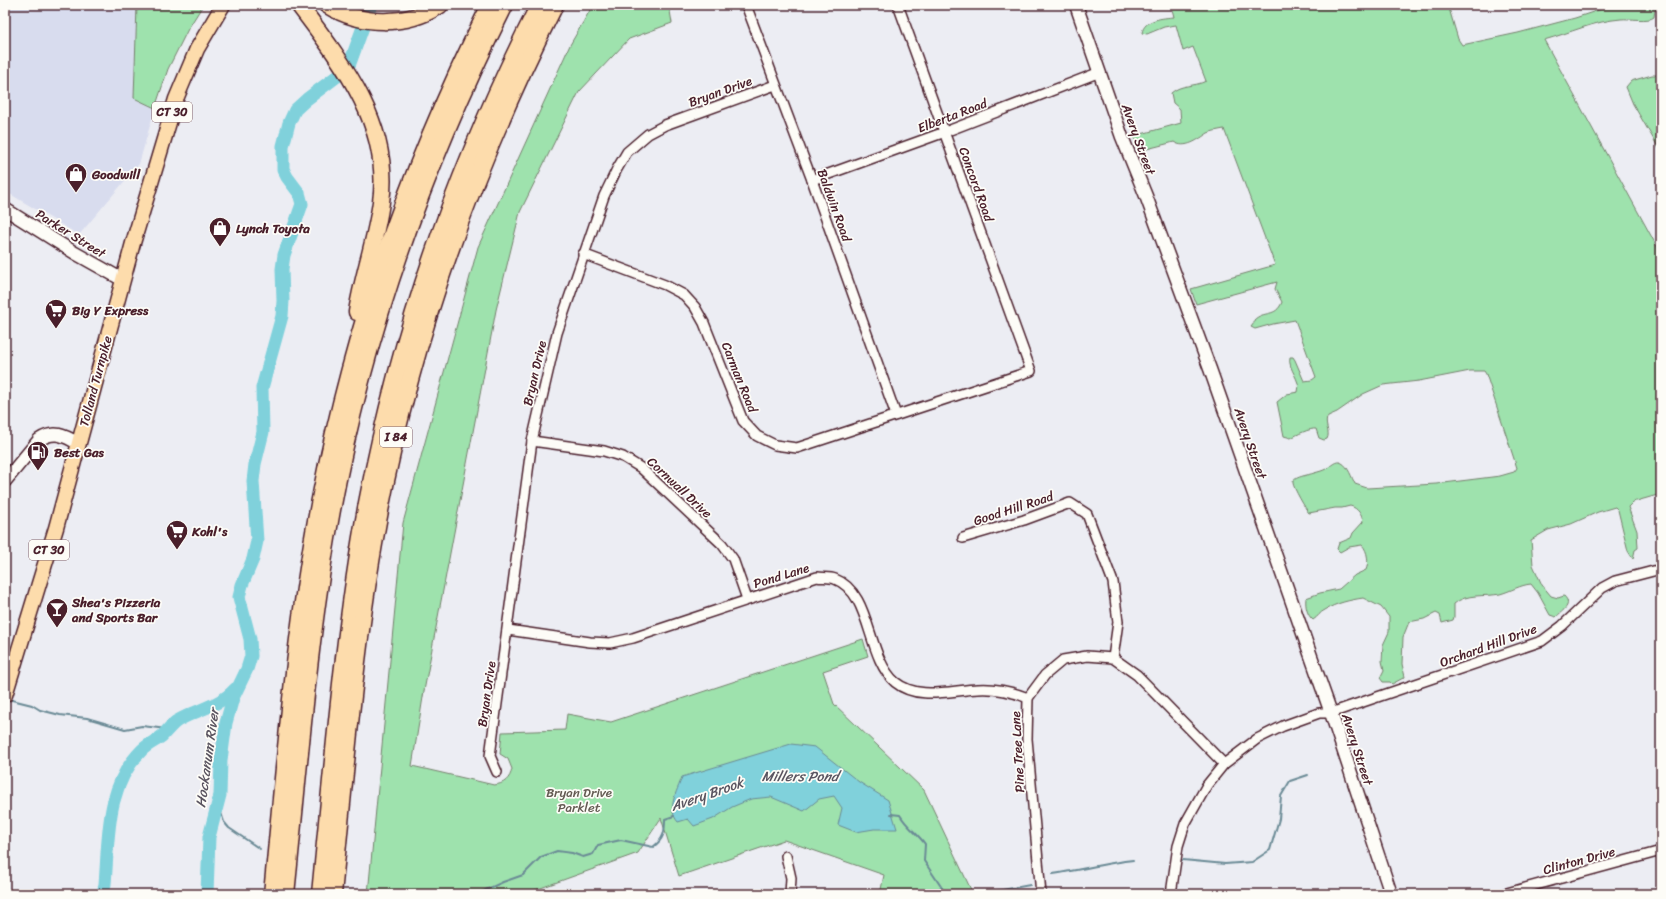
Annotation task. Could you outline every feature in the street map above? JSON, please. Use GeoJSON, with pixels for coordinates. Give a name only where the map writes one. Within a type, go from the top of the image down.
{"type":"FeatureCollection","features":[{"type":"Feature","properties":{"kind":"highway"},"geometry":{"type":"LineString","coordinates":[[272,894],[303,601],[318,512],[382,192],[382,167],[377,139],[370,116],[354,84],[299,5]]}},
{"type":"Feature","properties":{"kind":"highway"},"geometry":{"type":"LineString","coordinates":[[327,5],[352,17],[380,21],[409,18],[423,14],[440,5]]}},
{"type":"Feature","properties":{"kind":"highway"},"geometry":{"type":"LineString","coordinates":[[339,413],[364,318],[400,210],[449,90],[490,5]]}},
{"type":"Feature","properties":{"kind":"highway"},"geometry":{"type":"LineString","coordinates":[[286,894],[315,616],[330,520],[351,421],[381,310],[416,207],[456,109],[505,5]]}},
{"type":"Feature","properties":{"kind":"highway"},"geometry":{"type":"LineString","coordinates":[[320,894],[349,618],[366,509],[387,414],[418,302],[454,197],[491,107],[539,5]]}},
{"type":"Feature","properties":{"kind":"highway","name":"I 84"},"geometry":{"type":"LineString","coordinates":[[333,894],[357,661],[366,593],[379,514],[403,404],[433,301],[468,200],[507,103],[555,5]]}},
{"type":"Feature","properties":{"kind":"main road","name":"Tolland Turnpike"},"geometry":{"type":"LineString","coordinates":[[5,695],[40,583],[157,160],[180,88],[200,44],[224,5]]}},
{"type":"Feature","properties":{"kind":"main road","name":"Avery Street"},"geometry":{"type":"LineString","coordinates":[[1076,5],[1122,137],[1146,196],[1210,369],[1331,713],[1391,894]]}},
{"type":"Feature","properties":{"kind":"main road","name":"Parker Street"},"geometry":{"type":"LineString","coordinates":[[5,208],[75,253],[123,280]]}},
{"type":"Feature","properties":{"kind":"main road"},"geometry":{"type":"LineString","coordinates":[[5,480],[39,440],[46,435],[55,434],[68,437],[79,444]]}},
{"type":"Feature","properties":{"kind":"street","name":"Baldwin Road"},"geometry":{"type":"LineString","coordinates":[[746,5],[812,180],[896,415]]}},
{"type":"Feature","properties":{"kind":"street","name":"Concord Road"},"geometry":{"type":"LineString","coordinates":[[898,5],[1031,371]]}},
{"type":"Feature","properties":{"kind":"street","name":"Elberta Road"},"geometry":{"type":"LineString","coordinates":[[812,180],[945,132],[1100,72]]}},
{"type":"Feature","properties":{"kind":"street","name":"Bryan Drive"},"geometry":{"type":"LineString","coordinates":[[497,772],[490,756],[532,441],[557,334],[604,196],[627,152],[648,134],[665,125],[775,85]]}},
{"type":"Feature","properties":{"kind":"street","name":"Carman Road"},"geometry":{"type":"LineString","coordinates":[[584,254],[665,285],[684,295],[695,307],[704,323],[743,421],[757,436],[775,445],[797,448],[1031,371]]}},
{"type":"Feature","properties":{"kind":"street","name":"Cornwall Drive"},"geometry":{"type":"LineString","coordinates":[[532,441],[604,451],[623,458],[641,468],[722,544],[733,559],[747,600]]}},
{"type":"Feature","properties":{"kind":"street","name":"Good Hill Road"},"geometry":{"type":"LineString","coordinates":[[963,538],[1024,520],[1070,503],[1087,514],[1113,582],[1118,622],[1113,658]]}},
{"type":"Feature","properties":{"kind":"street","name":"Orchard Hill Drive"},"geometry":{"type":"LineString","coordinates":[[1171,894],[1178,846],[1184,824],[1207,785],[1224,764],[1257,739],[1283,726],[1318,713],[1331,713],[1542,641],[1562,626],[1602,588],[1615,582],[1661,569]]}},
{"type":"Feature","properties":{"kind":"street","name":"Pond Lane"},"geometry":{"type":"LineString","coordinates":[[508,630],[590,642],[610,643],[633,638],[817,577],[834,579],[848,587],[859,603],[874,648],[884,668],[896,682],[910,690],[928,693],[979,689],[1015,693],[1028,698]]}},
{"type":"Feature","properties":{"kind":"street","name":"Pine Tree Lane"},"geometry":{"type":"LineString","coordinates":[[1041,894],[1027,739],[1028,698],[1045,675],[1063,660],[1087,656],[1113,658]]}},
{"type":"Feature","properties":{"kind":"street"},"geometry":{"type":"LineString","coordinates":[[1113,658],[1137,675],[1224,764]]}},
{"type":"Feature","properties":{"kind":"street","name":"Clinton Drive"},"geometry":{"type":"LineString","coordinates":[[1503,894],[1661,851]]}},
{"type":"Feature","properties":{"kind":"street"},"geometry":{"type":"LineString","coordinates":[[786,856],[791,878],[790,894]]}},
{"type":"Feature","properties":{"kind":"shaded area"},"geometry":{"type":"Polygon","coordinates":[[[5,5],[137,5],[134,98],[155,108],[139,164],[79,235],[5,191],[5,5]]]}},
{"type":"Feature","properties":{"kind":"green space"},"geometry":{"type":"Polygon","coordinates":[[[137,5],[203,5],[188,29],[168,69],[155,108],[134,98],[137,5]]]}},
{"type":"Feature","properties":{"kind":"green space","name":"Bryan Drive Parklet"},"geometry":{"type":"Polygon","coordinates":[[[593,5],[669,5],[672,23],[629,39],[579,92],[520,212],[496,310],[424,691],[412,766],[494,785],[498,784],[504,782],[508,778],[512,769],[508,759],[500,754],[502,732],[565,730],[567,714],[611,722],[863,639],[868,656],[823,671],[834,704],[924,790],[973,894],[880,894],[884,875],[784,840],[679,876],[661,818],[638,853],[524,894],[368,894],[403,523],[478,247],[570,45],[593,5]]]}},
{"type":"Feature","properties":{"kind":"green space"},"geometry":{"type":"Polygon","coordinates":[[[1175,5],[1448,5],[1458,39],[1462,45],[1518,33],[1575,18],[1614,5],[1661,5],[1655,10],[1654,17],[1648,19],[1621,19],[1601,22],[1544,40],[1661,254],[1661,494],[1633,502],[1628,507],[1637,531],[1638,548],[1635,550],[1633,559],[1628,551],[1618,510],[1615,507],[1598,512],[1571,524],[1548,530],[1531,540],[1533,565],[1542,585],[1551,596],[1558,598],[1564,596],[1568,602],[1564,610],[1556,617],[1550,615],[1538,593],[1531,584],[1500,594],[1464,598],[1454,604],[1453,620],[1442,623],[1440,615],[1436,613],[1424,619],[1409,622],[1403,637],[1402,664],[1405,677],[1392,684],[1390,682],[1383,682],[1380,678],[1384,670],[1382,661],[1383,645],[1389,632],[1389,617],[1381,607],[1363,598],[1334,605],[1323,611],[1313,620],[1309,616],[1306,607],[1306,598],[1339,589],[1355,575],[1366,570],[1367,557],[1366,550],[1362,545],[1349,547],[1340,552],[1337,549],[1339,543],[1351,538],[1353,533],[1363,522],[1361,514],[1350,506],[1309,513],[1293,483],[1295,479],[1323,470],[1338,462],[1342,463],[1350,472],[1355,484],[1367,488],[1436,484],[1500,476],[1514,472],[1517,468],[1484,371],[1470,371],[1419,381],[1383,385],[1363,394],[1337,412],[1328,416],[1326,422],[1328,434],[1327,439],[1324,440],[1319,438],[1316,429],[1291,438],[1284,436],[1277,402],[1287,394],[1298,392],[1299,388],[1291,366],[1290,357],[1293,357],[1295,360],[1304,381],[1312,380],[1316,377],[1295,320],[1255,329],[1251,327],[1254,320],[1262,315],[1273,312],[1282,302],[1275,289],[1277,282],[1196,304],[1191,289],[1275,265],[1224,129],[1210,132],[1192,143],[1183,145],[1174,142],[1139,151],[1134,136],[1181,123],[1180,109],[1173,103],[1171,93],[1179,88],[1206,81],[1193,47],[1183,51],[1176,25],[1164,27],[1147,34],[1142,33],[1143,28],[1150,22],[1174,17],[1172,9],[1175,5]]]}},
{"type":"Feature","properties":{"kind":"green space"},"geometry":{"type":"Polygon","coordinates":[[[1652,75],[1659,75],[1661,79],[1661,152],[1633,104],[1626,87],[1631,81],[1652,75]]]}},
{"type":"Feature","properties":{"kind":"water","name":"Millers Pond"},"geometry":{"type":"Polygon","coordinates":[[[791,744],[815,747],[859,782],[888,800],[897,829],[874,829],[856,832],[838,825],[842,808],[834,796],[819,799],[804,811],[771,797],[751,799],[732,807],[713,819],[694,826],[688,819],[678,822],[673,811],[673,806],[675,794],[682,777],[791,744]]]}},
{"type":"Feature","properties":{"kind":"waterway","name":"Hockanum River"},"geometry":{"type":"LineString","coordinates":[[207,894],[209,837],[220,795],[221,760],[226,723],[233,698],[247,669],[251,656],[250,639],[239,597],[242,585],[253,559],[257,541],[253,481],[255,464],[263,432],[262,388],[282,316],[282,269],[284,255],[302,204],[299,193],[283,169],[283,146],[289,123],[295,110],[340,74],[350,63],[371,5]]}},
{"type":"Feature","properties":{"kind":"waterway"},"geometry":{"type":"LineString","coordinates":[[103,894],[111,813],[121,780],[130,764],[142,750],[162,736],[177,721],[215,704],[235,689]]}},
{"type":"Feature","properties":{"kind":"waterway"},"geometry":{"type":"LineString","coordinates":[[8,699],[32,705],[40,710],[60,715],[87,718],[125,729],[142,726],[167,729]]}},
{"type":"Feature","properties":{"kind":"waterway"},"geometry":{"type":"LineString","coordinates":[[1183,860],[1225,864],[1252,862],[1270,850],[1279,819],[1281,796],[1290,781],[1308,775]]}},
{"type":"Feature","properties":{"kind":"waterway","name":"Avery Brook"},"geometry":{"type":"LineString","coordinates":[[218,803],[224,822],[229,828],[260,849]]}},
{"type":"Feature","properties":{"kind":"waterway","name":"Avery Brook"},"geometry":{"type":"LineString","coordinates":[[891,814],[900,815],[925,844],[924,861],[946,894]]}},
{"type":"Feature","properties":{"kind":"waterway","name":"Avery Brook"},"geometry":{"type":"LineString","coordinates":[[477,894],[523,875],[541,857],[557,851],[572,853],[583,857],[593,854],[598,845],[621,840],[653,847],[662,838],[665,828],[665,819],[674,816]]}},
{"type":"Feature","properties":{"kind":"waterway"},"geometry":{"type":"LineString","coordinates":[[1053,874],[1133,860]]}},
{"type":"Feature","properties":{"kind":"waterway"},"geometry":{"type":"LineString","coordinates":[[980,894],[1030,885]]}},
{"type":"Feature","properties":{"kind":"place","name":"Goodwill"},"geometry":{"type":"Point","coordinates":[76,194]}},
{"type":"Feature","properties":{"kind":"place","name":"Lynch Toyota"},"geometry":{"type":"Point","coordinates":[220,248]}},
{"type":"Feature","properties":{"kind":"place","name":"Big Y Express"},"geometry":{"type":"Point","coordinates":[56,330]}},
{"type":"Feature","properties":{"kind":"place","name":"Best Gas"},"geometry":{"type":"Point","coordinates":[38,472]}},
{"type":"Feature","properties":{"kind":"place","name":"Kohl's"},"geometry":{"type":"Point","coordinates":[177,550]}},
{"type":"Feature","properties":{"kind":"place","name":"Shea's Pizzeria and Sports Bar"},"geometry":{"type":"Point","coordinates":[57,628]}}]}
